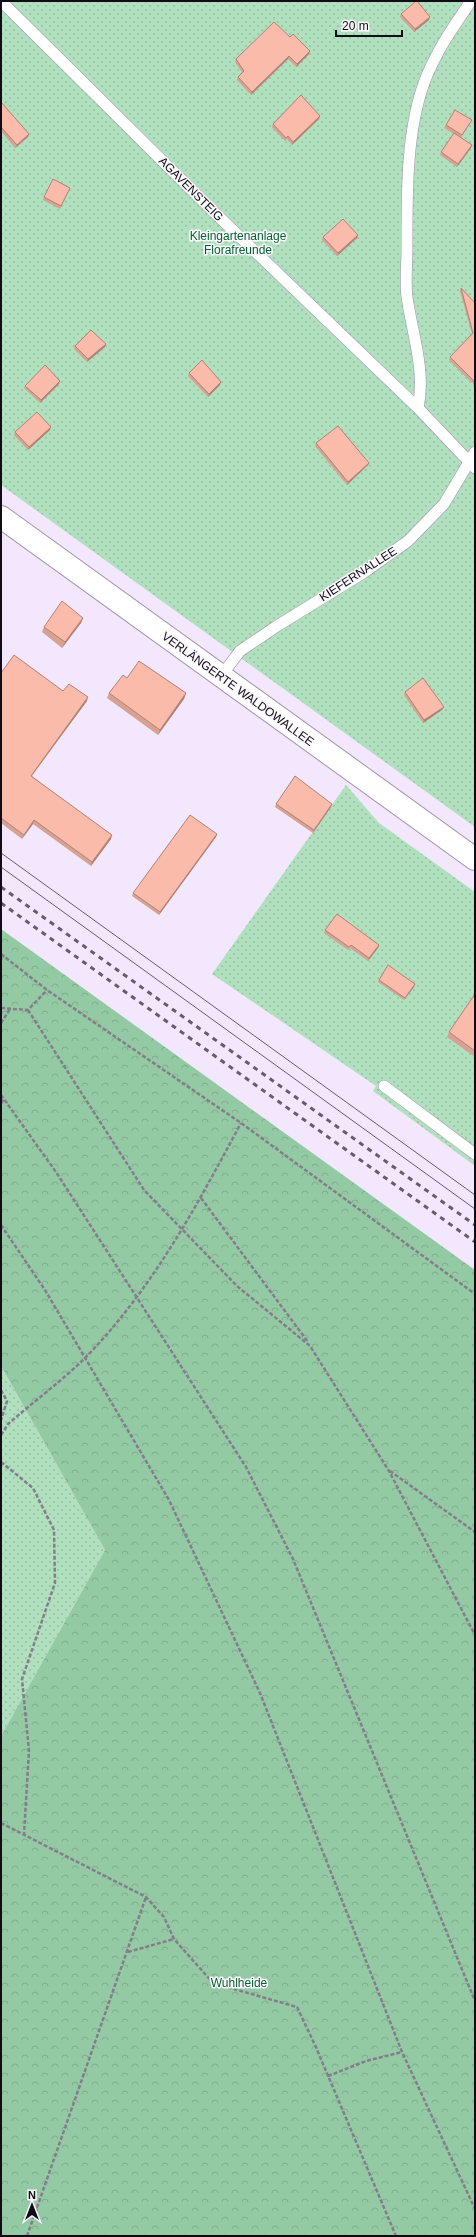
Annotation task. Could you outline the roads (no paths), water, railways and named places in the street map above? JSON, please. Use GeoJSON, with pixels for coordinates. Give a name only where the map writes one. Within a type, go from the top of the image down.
{"type":"FeatureCollection","features":[{"type":"Feature","properties":{"kind":"street","name":"VERLÄNGERTE WALDOWALLEE"},"geometry":{"type":"LineString","coordinates":[[1,517],[475,859]]}},
{"type":"Feature","properties":{"kind":"lane","name":"AGAVENSTEIG"},"geometry":{"type":"LineString","coordinates":[[1,1],[216,214],[418,408],[471,465]]}},
{"type":"Feature","properties":{"kind":"lane"},"geometry":{"type":"LineString","coordinates":[[418,408],[422,388],[407,295],[407,197],[410,158],[416,115],[424,83],[437,53],[471,1]]}},
{"type":"Feature","properties":{"kind":"lane","name":"KIEFERNALLEE"},"geometry":{"type":"LineString","coordinates":[[221,676],[240,651],[276,626],[363,572],[408,541],[444,504],[471,465],[475,452]]}},
{"type":"Feature","properties":{"kind":"lane"},"geometry":{"type":"LineString","coordinates":[[384,1086],[475,1154]]}},
{"type":"Feature","properties":{"kind":"tram line"},"geometry":{"type":"LineString","coordinates":[[1,853],[475,1195]]}},
{"type":"Feature","properties":{"kind":"tram line"},"geometry":{"type":"LineString","coordinates":[[1,867],[475,1209]]}},
{"type":"Feature","properties":{"kind":"railway"},"geometry":{"type":"LineString","coordinates":[[1,887],[475,1225]]}},
{"type":"Feature","properties":{"kind":"railway"},"geometry":{"type":"LineString","coordinates":[[1,903],[475,1242]]}},
{"type":"Feature","properties":{"kind":"park label","name":"Kleingartenanlage Florafreunde"},"geometry":{"type":"Point","coordinates":[238,243]}},
{"type":"Feature","properties":{"kind":"park label","name":"Wuhlheide"},"geometry":{"type":"Point","coordinates":[239,1983]}}]}
